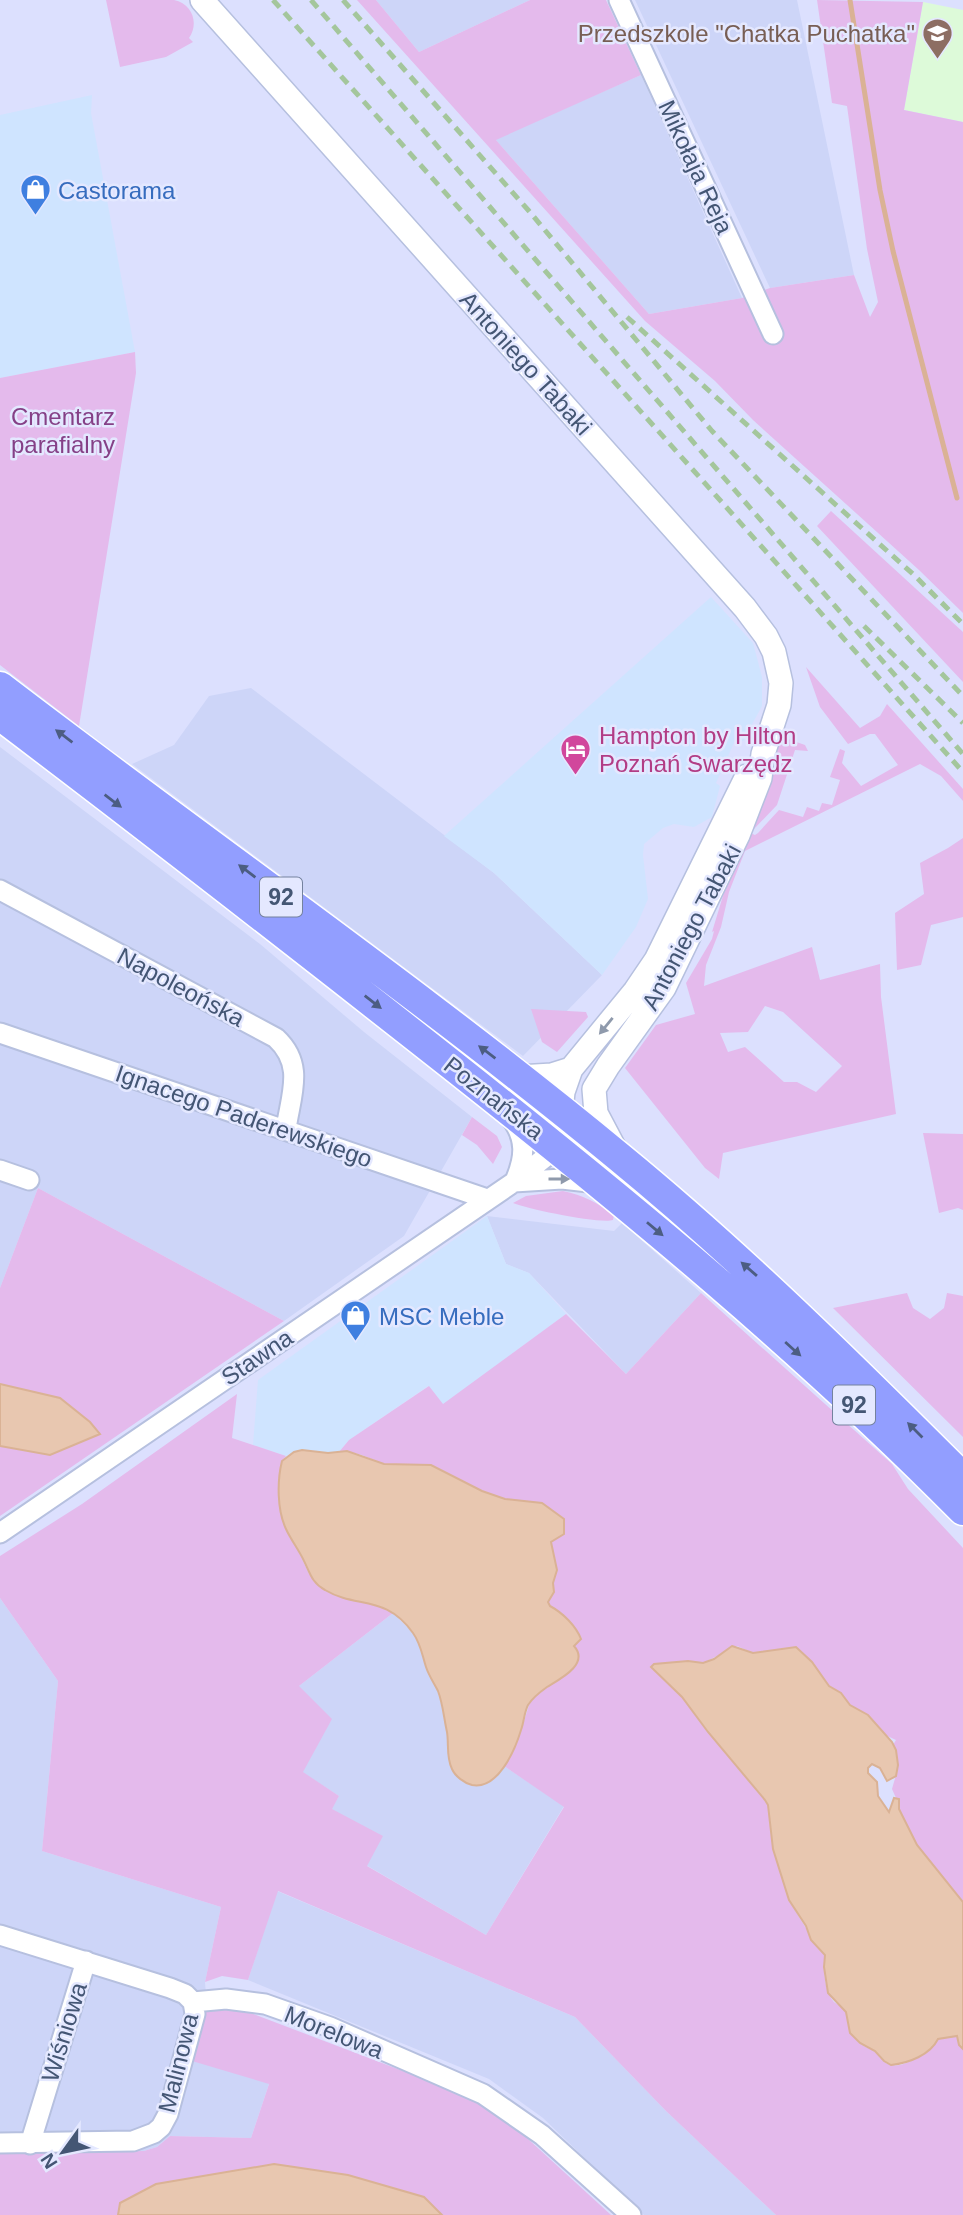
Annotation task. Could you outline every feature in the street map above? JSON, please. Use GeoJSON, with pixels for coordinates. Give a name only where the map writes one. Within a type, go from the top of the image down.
{"type":"FeatureCollection","features":[{"type":"Feature","properties":{"kind":"main road","name":"Poznańska"},"geometry":{"type":"LineString","coordinates":[[0,687],[366,960],[623,1160],[766,1284],[963,1478]]}},
{"type":"Feature","properties":{"kind":"main road","name":"Poznańska"},"geometry":{"type":"LineString","coordinates":[[0,715],[255,910],[603,1184],[894,1441],[963,1510]]}},
{"type":"Feature","properties":{"kind":"street","name":"Antoniego Tabaki"},"geometry":{"type":"LineString","coordinates":[[202,0],[753,617],[774,652],[781,683],[779,705],[763,754],[760,778],[746,818],[666,985],[594,1089],[577,1103],[560,1110]]}},
{"type":"Feature","properties":{"kind":"street","name":"Mikołaja Reja"},"geometry":{"type":"LineString","coordinates":[[620,0],[773,334]]}},
{"type":"Feature","properties":{"kind":"street","name":"Antoniego Tabaki"},"geometry":{"type":"LineString","coordinates":[[557,1148],[563,1092],[571,1069],[656,960],[747,776],[763,754]]}},
{"type":"Feature","properties":{"kind":"street","name":"Napoleońska"},"geometry":{"type":"LineString","coordinates":[[0,890],[276,1038],[289,1053],[294,1068],[286,1129]]}},
{"type":"Feature","properties":{"kind":"street","name":"Ignacego Paderewskiego"},"geometry":{"type":"LineString","coordinates":[[0,1033],[487,1199]]}},
{"type":"Feature","properties":{"kind":"street"},"geometry":{"type":"LineString","coordinates":[[519,1077],[552,1075],[571,1069]]}},
{"type":"Feature","properties":{"kind":"street"},"geometry":{"type":"LineString","coordinates":[[594,1089],[596,1113],[623,1160]]}},
{"type":"Feature","properties":{"kind":"street"},"geometry":{"type":"LineString","coordinates":[[485,1092],[533,1110],[560,1110]]}},
{"type":"Feature","properties":{"kind":"street"},"geometry":{"type":"LineString","coordinates":[[485,1092],[514,1122],[522,1139],[523,1162],[514,1182]]}},
{"type":"Feature","properties":{"kind":"street"},"geometry":{"type":"LineString","coordinates":[[557,1148],[594,1151],[623,1160]]}},
{"type":"Feature","properties":{"kind":"street","name":"Stawna"},"geometry":{"type":"LineString","coordinates":[[0,1532],[514,1182],[557,1148]]}},
{"type":"Feature","properties":{"kind":"street"},"geometry":{"type":"LineString","coordinates":[[0,1170],[29,1180]]}},
{"type":"Feature","properties":{"kind":"street","name":"Stawna"},"geometry":{"type":"LineString","coordinates":[[514,1182],[562,1179],[603,1184]]}},
{"type":"Feature","properties":{"kind":"street"},"geometry":{"type":"LineString","coordinates":[[0,1935],[170,1988],[185,1994],[193,2002]]}},
{"type":"Feature","properties":{"kind":"street","name":"Wiśniowa"},"geometry":{"type":"LineString","coordinates":[[30,2144],[86,1961]]}},
{"type":"Feature","properties":{"kind":"street","name":"Morelowa"},"geometry":{"type":"LineString","coordinates":[[193,2002],[226,2000],[265,2004],[330,2027],[483,2094],[542,2135],[631,2215]]}},
{"type":"Feature","properties":{"kind":"street","name":"Malinowa"},"geometry":{"type":"LineString","coordinates":[[0,2143],[133,2141],[147,2137],[161,2127],[168,2113],[192,2026],[195,2014],[193,2002]]}},
{"type":"Feature","properties":{"kind":"shaded area"},"geometry":{"type":"Polygon","coordinates":[[[376,0],[530,0],[419,52],[376,0]]]}},
{"type":"Feature","properties":{"kind":"shaded area"},"geometry":{"type":"Polygon","coordinates":[[[635,0],[797,0],[854,275],[770,288],[635,0]]]}},
{"type":"Feature","properties":{"kind":"shaded area","name":"Przedszkole \"Chatka Puchatka\""},"geometry":{"type":"Polygon","coordinates":[[[923,2],[963,10],[963,122],[904,110],[923,2]]]}},
{"type":"Feature","properties":{"kind":"shaded area"},"geometry":{"type":"Polygon","coordinates":[[[641,75],[742,298],[649,314],[495,139],[641,75]]]}},
{"type":"Feature","properties":{"kind":"shaded area"},"geometry":{"type":"Polygon","coordinates":[[[92,95],[91,113],[135,352],[0,378],[0,115],[92,95]]]}},
{"type":"Feature","properties":{"kind":"shaded area"},"geometry":{"type":"Polygon","coordinates":[[[711,597],[753,643],[762,677],[762,706],[743,741],[736,738],[716,783],[720,786],[712,817],[694,827],[674,824],[663,828],[644,844],[648,899],[636,927],[602,975],[494,873],[444,836],[711,597]]]}},
{"type":"Feature","properties":{"kind":"shaded area"},"geometry":{"type":"Polygon","coordinates":[[[251,688],[494,873],[602,975],[523,1056],[132,764],[174,745],[209,696],[251,688]]]}},
{"type":"Feature","properties":{"kind":"shaded area"},"geometry":{"type":"Polygon","coordinates":[[[0,747],[260,944],[364,1032],[472,1117],[404,1236],[284,1321],[38,1188],[0,1288],[0,747]]]}},
{"type":"Feature","properties":{"kind":"shaded area"},"geometry":{"type":"Polygon","coordinates":[[[487,1216],[614,1231],[622,1223],[701,1293],[626,1374],[529,1273],[506,1264],[487,1216]]]}},
{"type":"Feature","properties":{"kind":"shaded area"},"geometry":{"type":"Polygon","coordinates":[[[487,1216],[506,1264],[529,1273],[566,1314],[443,1405],[428,1386],[349,1440],[339,1452],[311,1450],[286,1456],[253,1445],[258,1380],[487,1216]]]}},
{"type":"Feature","properties":{"kind":"shaded area"},"geometry":{"type":"Polygon","coordinates":[[[0,1384],[60,1398],[90,1422],[100,1434],[50,1455],[0,1446],[0,1384]]]}},
{"type":"Feature","properties":{"kind":"shaded area"},"geometry":{"type":"Polygon","coordinates":[[[302,1450],[328,1453],[347,1451],[384,1464],[431,1465],[482,1491],[505,1499],[542,1503],[564,1519],[564,1534],[551,1542],[557,1570],[553,1583],[554,1592],[548,1602],[579,1634],[581,1639],[574,1646],[578,1659],[571,1670],[530,1702],[510,1758],[490,1781],[472,1785],[453,1772],[440,1696],[413,1633],[392,1612],[337,1596],[317,1584],[312,1577],[286,1529],[279,1495],[282,1461],[294,1452],[302,1450]]]}},
{"type":"Feature","properties":{"kind":"shaded area"},"geometry":{"type":"Polygon","coordinates":[[[0,1598],[58,1681],[42,1851],[221,1907],[205,1982],[207,2008],[269,2084],[251,2138],[170,2136],[157,2147],[144,2151],[0,2153],[0,1598]]]}},
{"type":"Feature","properties":{"kind":"shaded area"},"geometry":{"type":"Polygon","coordinates":[[[393,1613],[420,1644],[428,1672],[439,1693],[449,1744],[448,1755],[456,1775],[473,1785],[496,1777],[504,1766],[564,1806],[486,1935],[366,1865],[331,1809],[339,1796],[302,1772],[299,1686],[393,1613]]]}},
{"type":"Feature","properties":{"kind":"shaded area"},"geometry":{"type":"Polygon","coordinates":[[[732,1646],[753,1653],[796,1647],[812,1662],[829,1686],[841,1693],[850,1705],[868,1715],[892,1742],[898,1765],[896,1776],[887,1781],[880,1768],[872,1764],[868,1768],[868,1773],[877,1782],[878,1796],[889,1812],[894,1798],[899,1799],[899,1809],[917,1845],[963,1902],[963,2049],[957,2036],[938,2039],[930,2050],[918,2057],[891,2065],[850,2033],[846,2012],[828,1993],[825,1955],[811,1940],[806,1926],[789,1900],[773,1849],[768,1805],[682,1697],[651,1667],[654,1664],[688,1661],[703,1663],[714,1659],[732,1646]]]}},
{"type":"Feature","properties":{"kind":"shaded area"},"geometry":{"type":"Polygon","coordinates":[[[277,1891],[575,2017],[666,2111],[776,2215],[644,2215],[543,2118],[489,2079],[248,1980],[277,1891]]]}},
{"type":"Feature","properties":{"kind":"shaded area"},"geometry":{"type":"Polygon","coordinates":[[[274,2164],[348,2175],[424,2197],[442,2215],[118,2215],[120,2203],[156,2184],[274,2164]]]}},
{"type":"Feature","properties":{"kind":"green space"},"geometry":{"type":"Polygon","coordinates":[[[106,0],[181,2],[190,10],[194,21],[189,38],[193,42],[166,57],[120,67],[106,0]]]}},
{"type":"Feature","properties":{"kind":"green space"},"geometry":{"type":"Polygon","coordinates":[[[357,0],[376,0],[419,52],[530,0],[606,0],[641,75],[496,140],[649,314],[742,298],[770,288],[854,275],[870,317],[878,302],[867,249],[847,106],[832,103],[817,0],[923,2],[904,110],[963,122],[963,613],[753,420],[715,381],[645,321],[357,0]]]}},
{"type":"Feature","properties":{"kind":"green space","name":"Cmentarz parafialny"},"geometry":{"type":"Polygon","coordinates":[[[135,352],[136,373],[79,726],[0,665],[0,378],[135,352]]]}},
{"type":"Feature","properties":{"kind":"green space"},"geometry":{"type":"Polygon","coordinates":[[[831,511],[963,632],[963,682],[817,526],[831,511]]]}},
{"type":"Feature","properties":{"kind":"green space"},"geometry":{"type":"Polygon","coordinates":[[[806,667],[860,728],[880,716],[887,704],[963,789],[963,801],[941,776],[920,764],[745,851],[706,965],[704,986],[812,947],[820,980],[880,964],[881,997],[896,1114],[723,1153],[719,1179],[705,1168],[625,1068],[656,1025],[695,1014],[686,983],[712,939],[726,886],[750,833],[758,833],[779,810],[803,817],[807,807],[819,811],[822,803],[832,805],[840,780],[830,777],[840,749],[845,751],[842,763],[861,786],[898,765],[875,734],[848,744],[820,707],[806,667]],[[765,1006],[748,1032],[720,1033],[728,1052],[745,1047],[784,1082],[797,1082],[816,1092],[842,1066],[783,1012],[765,1006]]]}},
{"type":"Feature","properties":{"kind":"green space"},"geometry":{"type":"Polygon","coordinates":[[[785,738],[805,745],[808,751],[795,750],[777,805],[754,829],[747,827],[779,741],[785,738]]]}},
{"type":"Feature","properties":{"kind":"green space"},"geometry":{"type":"Polygon","coordinates":[[[963,838],[963,917],[931,925],[921,965],[897,970],[895,913],[924,894],[920,863],[963,838]]]}},
{"type":"Feature","properties":{"kind":"green space"},"geometry":{"type":"Polygon","coordinates":[[[531,1009],[586,1012],[588,1017],[557,1052],[542,1042],[531,1009]]]}},
{"type":"Feature","properties":{"kind":"green space"},"geometry":{"type":"Polygon","coordinates":[[[472,1117],[497,1136],[502,1147],[493,1164],[477,1145],[462,1135],[472,1117]]]}},
{"type":"Feature","properties":{"kind":"green space"},"geometry":{"type":"Polygon","coordinates":[[[923,1133],[963,1134],[963,1210],[958,1208],[939,1213],[923,1133]]]}},
{"type":"Feature","properties":{"kind":"green space"},"geometry":{"type":"Polygon","coordinates":[[[38,1188],[284,1321],[0,1516],[0,1446],[5,1447],[60,1398],[0,1384],[0,1288],[38,1188]]]}},
{"type":"Feature","properties":{"kind":"green space"},"geometry":{"type":"Polygon","coordinates":[[[563,1191],[596,1203],[614,1215],[613,1220],[563,1215],[513,1203],[526,1196],[563,1191]]]}},
{"type":"Feature","properties":{"kind":"green space"},"geometry":{"type":"Polygon","coordinates":[[[701,1293],[892,1464],[908,1489],[963,1548],[963,1902],[917,1845],[899,1809],[900,1801],[892,1789],[898,1768],[893,1745],[896,1740],[883,1734],[868,1715],[850,1705],[841,1693],[829,1686],[812,1662],[796,1647],[753,1653],[737,1646],[703,1663],[687,1661],[654,1664],[651,1667],[682,1697],[768,1805],[773,1849],[791,1904],[825,1955],[824,1973],[828,1992],[834,2002],[845,2010],[858,2042],[874,2051],[886,2063],[901,2065],[929,2049],[938,2039],[955,2035],[958,2038],[963,2049],[963,2215],[776,2215],[666,2111],[575,2017],[278,1891],[248,1980],[222,1976],[205,1982],[221,1907],[42,1851],[58,1681],[0,1598],[0,1556],[82,1504],[237,1394],[232,1438],[286,1456],[282,1461],[279,1487],[281,1514],[309,1574],[338,1595],[373,1603],[393,1613],[299,1686],[332,1719],[303,1772],[339,1796],[332,1809],[383,1836],[367,1866],[486,1935],[564,1807],[504,1766],[520,1734],[530,1702],[539,1692],[568,1673],[577,1649],[574,1645],[580,1641],[568,1621],[548,1602],[554,1579],[551,1542],[564,1534],[565,1521],[542,1503],[505,1499],[482,1491],[431,1465],[384,1464],[347,1451],[339,1452],[349,1440],[429,1386],[443,1404],[566,1314],[626,1374],[701,1293]]]}},
{"type":"Feature","properties":{"kind":"green space"},"geometry":{"type":"Polygon","coordinates":[[[907,1293],[913,1308],[930,1319],[944,1308],[947,1293],[963,1296],[963,1437],[833,1308],[907,1293]]]}},
{"type":"Feature","properties":{"kind":"green space"},"geometry":{"type":"Polygon","coordinates":[[[207,2008],[243,2010],[479,2100],[515,2127],[611,2215],[442,2215],[424,2197],[121,2203],[118,2215],[0,2215],[0,2153],[144,2151],[157,2147],[170,2136],[251,2138],[269,2084],[192,2061],[207,2008]]]}},
{"type":"Feature","properties":{"kind":"waterway"},"geometry":{"type":"LineString","coordinates":[[850,0],[880,190],[893,251],[957,498]]}},
{"type":"Feature","properties":{"kind":"railway"},"geometry":{"type":"LineString","coordinates":[[273,0],[963,772]]}},
{"type":"Feature","properties":{"kind":"railway"},"geometry":{"type":"LineString","coordinates":[[311,0],[963,754]]}},
{"type":"Feature","properties":{"kind":"railway"},"geometry":{"type":"LineString","coordinates":[[343,0],[529,211],[712,431],[963,696]]}},
{"type":"Feature","properties":{"kind":"railway"},"geometry":{"type":"LineString","coordinates":[[627,317],[914,575],[963,624]]}},
{"type":"Feature","properties":{"kind":"railway"},"geometry":{"type":"LineString","coordinates":[[864,626],[963,723]]}},
{"type":"Feature","properties":{"kind":"place","name":"Przedszkole \"Chatka Puchatka\""},"geometry":{"type":"Point","coordinates":[938,60]}},
{"type":"Feature","properties":{"kind":"place","name":"Castorama"},"geometry":{"type":"Point","coordinates":[35,217]}},
{"type":"Feature","properties":{"kind":"place","name":"Hampton by Hilton Poznań Swarzędz"},"geometry":{"type":"Point","coordinates":[576,776]}},
{"type":"Feature","properties":{"kind":"place","name":"MSC Meble"},"geometry":{"type":"Point","coordinates":[356,1343]}}]}
